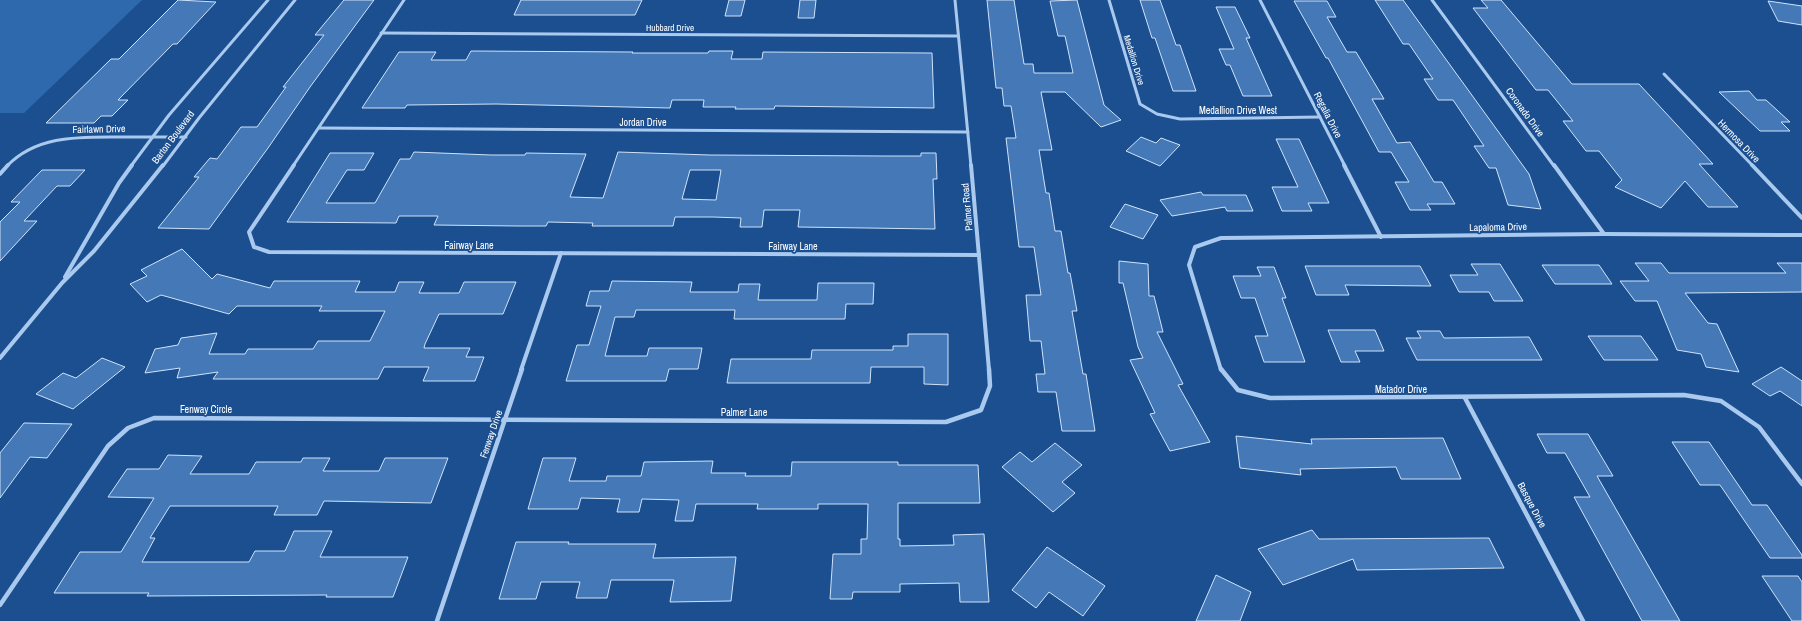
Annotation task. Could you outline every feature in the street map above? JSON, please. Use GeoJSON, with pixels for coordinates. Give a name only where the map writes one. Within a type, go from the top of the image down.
{"type":"FeatureCollection","features":[{"type":"Feature","properties":{"kind":"street","name":"Barton Boulevard"},"geometry":{"type":"LineString","coordinates":[[62,283],[119,183],[169,115],[268,0]]}},
{"type":"Feature","properties":{"kind":"street","name":"Barton Boulevard"},"geometry":{"type":"LineString","coordinates":[[0,358],[62,283],[94,252],[186,137],[199,118],[295,0]]}},
{"type":"Feature","properties":{"kind":"street","name":"Fairway Lane"},"geometry":{"type":"LineString","coordinates":[[404,0],[249,232],[254,247],[269,252],[979,255]]}},
{"type":"Feature","properties":{"kind":"street","name":"Palmer Road"},"geometry":{"type":"LineString","coordinates":[[955,0],[990,386],[981,410]]}},
{"type":"Feature","properties":{"kind":"street","name":"Medallion Drive"},"geometry":{"type":"LineString","coordinates":[[1108,0],[1140,104],[1157,114]]}},
{"type":"Feature","properties":{"kind":"street","name":"Regalia Drive"},"geometry":{"type":"LineString","coordinates":[[1260,0],[1381,237]]}},
{"type":"Feature","properties":{"kind":"street","name":"Coronado Drive"},"geometry":{"type":"LineString","coordinates":[[1432,0],[1604,234]]}},
{"type":"Feature","properties":{"kind":"street","name":"Hubbard Drive"},"geometry":{"type":"LineString","coordinates":[[382,33],[958,36]]}},
{"type":"Feature","properties":{"kind":"street","name":"Hermosa Drive"},"geometry":{"type":"LineString","coordinates":[[1664,74],[1802,218]]}},
{"type":"Feature","properties":{"kind":"street","name":"Medallion Drive West"},"geometry":{"type":"LineString","coordinates":[[1157,114],[1180,119],[1320,117]]}},
{"type":"Feature","properties":{"kind":"street","name":"Jordan Drive"},"geometry":{"type":"LineString","coordinates":[[319,128],[968,132]]}},
{"type":"Feature","properties":{"kind":"street","name":"Fairlawn Drive"},"geometry":{"type":"LineString","coordinates":[[0,174],[16,157],[42,144],[70,138],[186,137]]}},
{"type":"Feature","properties":{"kind":"street","name":"Lapaloma Drive"},"geometry":{"type":"LineString","coordinates":[[1195,247],[1221,238],[1604,234],[1802,235]]}},
{"type":"Feature","properties":{"kind":"street","name":"Matador Drive"},"geometry":{"type":"LineString","coordinates":[[1195,247],[1189,265],[1221,371],[1238,390],[1270,398],[1465,398],[1684,395],[1720,401],[1759,427],[1802,484]]}},
{"type":"Feature","properties":{"kind":"street","name":"Fenway Drive"},"geometry":{"type":"LineString","coordinates":[[437,621],[561,253]]}},
{"type":"Feature","properties":{"kind":"street","name":"Basque Drive"},"geometry":{"type":"LineString","coordinates":[[1465,398],[1583,621]]}},
{"type":"Feature","properties":{"kind":"street","name":"Palmer Lane"},"geometry":{"type":"LineString","coordinates":[[505,419],[946,422],[981,410]]}},
{"type":"Feature","properties":{"kind":"street","name":"Fenway Circle"},"geometry":{"type":"LineString","coordinates":[[0,605],[108,446],[128,428],[154,418],[505,419]]}},
{"type":"Feature","properties":{"kind":"shaded area"},"geometry":{"type":"Polygon","coordinates":[[[0,0],[142,0],[24,113],[0,113],[0,0]]]}},
{"type":"Feature","properties":{"kind":"building"},"geometry":{"type":"Polygon","coordinates":[[[178,0],[216,2],[177,44],[173,44],[118,100],[128,100],[112,116],[101,116],[94,123],[46,123],[111,59],[119,59],[178,0]]]}},
{"type":"Feature","properties":{"kind":"building"},"geometry":{"type":"Polygon","coordinates":[[[344,0],[374,0],[209,229],[158,228],[199,177],[194,177],[210,158],[217,159],[241,127],[257,127],[286,87],[283,87],[324,35],[315,35],[344,0]]]}},
{"type":"Feature","properties":{"kind":"building"},"geometry":{"type":"Polygon","coordinates":[[[521,0],[642,0],[635,15],[514,15],[521,0]]]}},
{"type":"Feature","properties":{"kind":"building"},"geometry":{"type":"Polygon","coordinates":[[[729,0],[745,0],[741,16],[725,16],[729,0]]]}},
{"type":"Feature","properties":{"kind":"building"},"geometry":{"type":"Polygon","coordinates":[[[800,0],[816,0],[814,18],[798,18],[800,0]]]}},
{"type":"Feature","properties":{"kind":"building"},"geometry":{"type":"Polygon","coordinates":[[[987,0],[1014,0],[1024,64],[1033,64],[1034,73],[1073,73],[1065,36],[1058,36],[1050,1],[1077,0],[1104,105],[1121,120],[1101,127],[1065,92],[1041,92],[1052,150],[1039,150],[1046,193],[1049,193],[1055,231],[1061,231],[1068,273],[1070,273],[1077,311],[1072,311],[1083,374],[1086,374],[1095,431],[1062,431],[1056,392],[1038,392],[1036,374],[1045,374],[1041,341],[1030,341],[1026,295],[1041,295],[1034,247],[1019,247],[1006,138],[1016,138],[1011,106],[1004,106],[1002,88],[996,88],[987,0]]]}},
{"type":"Feature","properties":{"kind":"building"},"geometry":{"type":"Polygon","coordinates":[[[1140,0],[1160,0],[1176,45],[1180,45],[1196,91],[1173,91],[1155,38],[1152,38],[1140,0]]]}},
{"type":"Feature","properties":{"kind":"building"},"geometry":{"type":"Polygon","coordinates":[[[1375,0],[1403,0],[1529,174],[1541,209],[1508,205],[1496,168],[1489,168],[1474,146],[1484,146],[1453,100],[1438,100],[1424,79],[1433,79],[1409,44],[1403,44],[1375,0]]]}},
{"type":"Feature","properties":{"kind":"building"},"geometry":{"type":"Polygon","coordinates":[[[1481,0],[1501,0],[1572,84],[1639,84],[1713,164],[1699,164],[1738,207],[1708,207],[1685,181],[1661,208],[1615,187],[1622,180],[1599,151],[1586,151],[1563,121],[1573,121],[1548,90],[1536,90],[1473,8],[1488,8],[1481,0]]]}},
{"type":"Feature","properties":{"kind":"building"},"geometry":{"type":"Polygon","coordinates":[[[1294,1],[1327,1],[1336,17],[1327,17],[1347,52],[1356,52],[1384,99],[1372,99],[1397,143],[1410,142],[1434,182],[1442,182],[1455,204],[1427,204],[1431,210],[1410,210],[1395,182],[1409,182],[1391,152],[1379,152],[1328,58],[1326,58],[1294,1]]]}},
{"type":"Feature","properties":{"kind":"building"},"geometry":{"type":"Polygon","coordinates":[[[1768,1],[1802,6],[1802,25],[1778,21],[1768,1]]]}},
{"type":"Feature","properties":{"kind":"building"},"geometry":{"type":"Polygon","coordinates":[[[1216,7],[1235,7],[1250,38],[1246,38],[1272,96],[1243,96],[1230,65],[1226,65],[1219,49],[1234,49],[1216,7]]]}},
{"type":"Feature","properties":{"kind":"building"},"geometry":{"type":"Polygon","coordinates":[[[471,51],[708,53],[709,51],[733,51],[731,59],[762,59],[763,52],[932,53],[934,108],[775,106],[774,109],[735,109],[736,107],[703,107],[704,100],[672,100],[670,108],[496,104],[407,105],[405,108],[362,108],[399,52],[436,52],[431,60],[466,60],[471,51]]]}},
{"type":"Feature","properties":{"kind":"building"},"geometry":{"type":"Polygon","coordinates":[[[1749,91],[1757,100],[1766,100],[1790,122],[1781,122],[1790,131],[1760,131],[1719,92],[1749,91]]]}},
{"type":"Feature","properties":{"kind":"building"},"geometry":{"type":"Polygon","coordinates":[[[1141,137],[1156,143],[1161,138],[1180,145],[1160,166],[1126,151],[1141,137]]]}},
{"type":"Feature","properties":{"kind":"building"},"geometry":{"type":"Polygon","coordinates":[[[1276,139],[1299,139],[1329,203],[1308,203],[1312,211],[1282,211],[1272,187],[1298,187],[1276,139]]]}},
{"type":"Feature","properties":{"kind":"building"},"geometry":{"type":"Polygon","coordinates":[[[414,152],[491,155],[525,155],[526,153],[586,154],[570,197],[603,198],[618,152],[710,155],[884,156],[921,156],[921,153],[936,153],[937,179],[933,179],[935,229],[798,227],[800,210],[764,210],[762,227],[740,227],[741,218],[713,217],[675,217],[673,226],[592,226],[593,223],[548,222],[546,226],[434,225],[438,216],[399,216],[396,223],[287,222],[330,153],[374,153],[364,170],[347,170],[326,203],[375,203],[400,159],[410,159],[414,152]],[[690,170],[682,199],[716,200],[721,170],[690,170]]]}},
{"type":"Feature","properties":{"kind":"building"},"geometry":{"type":"Polygon","coordinates":[[[42,170],[85,170],[70,186],[57,186],[24,221],[37,221],[0,261],[0,222],[20,202],[11,202],[42,170]]]}},
{"type":"Feature","properties":{"kind":"building"},"geometry":{"type":"Polygon","coordinates":[[[1201,192],[1203,195],[1246,195],[1253,211],[1227,211],[1225,207],[1172,216],[1160,200],[1201,192]]]}},
{"type":"Feature","properties":{"kind":"building"},"geometry":{"type":"Polygon","coordinates":[[[1125,204],[1158,215],[1143,239],[1110,227],[1125,204]]]}},
{"type":"Feature","properties":{"kind":"building"},"geometry":{"type":"Polygon","coordinates":[[[182,249],[212,279],[217,274],[270,288],[274,281],[360,281],[355,292],[395,292],[399,282],[424,282],[419,293],[459,293],[464,282],[516,282],[503,314],[439,314],[425,344],[424,348],[470,348],[466,357],[484,357],[475,381],[423,381],[429,367],[384,367],[378,379],[213,379],[218,372],[177,378],[180,368],[145,373],[155,349],[178,345],[181,338],[217,333],[209,354],[245,354],[248,349],[313,349],[318,341],[370,341],[385,311],[319,311],[322,306],[237,306],[229,314],[161,295],[147,302],[130,284],[147,276],[141,270],[182,249]]]}},
{"type":"Feature","properties":{"kind":"building"},"geometry":{"type":"Polygon","coordinates":[[[1119,261],[1148,264],[1149,296],[1154,296],[1163,332],[1157,332],[1183,384],[1178,385],[1210,442],[1170,451],[1150,414],[1155,413],[1130,360],[1143,358],[1138,347],[1123,283],[1119,283],[1119,261]]]}},
{"type":"Feature","properties":{"kind":"building"},"geometry":{"type":"Polygon","coordinates":[[[1635,263],[1661,263],[1669,273],[1786,273],[1777,263],[1802,263],[1802,292],[1685,293],[1708,323],[1717,324],[1739,372],[1706,367],[1701,354],[1677,350],[1657,301],[1635,301],[1620,281],[1649,281],[1635,263]]]}},
{"type":"Feature","properties":{"kind":"building"},"geometry":{"type":"Polygon","coordinates":[[[1471,264],[1500,264],[1523,301],[1494,301],[1489,292],[1459,292],[1450,275],[1478,275],[1471,264]]]}},
{"type":"Feature","properties":{"kind":"building"},"geometry":{"type":"Polygon","coordinates":[[[1542,265],[1599,265],[1612,284],[1555,284],[1542,265]]]}},
{"type":"Feature","properties":{"kind":"building"},"geometry":{"type":"Polygon","coordinates":[[[1305,266],[1420,266],[1431,286],[1345,285],[1349,295],[1316,295],[1305,266]]]}},
{"type":"Feature","properties":{"kind":"building"},"geometry":{"type":"Polygon","coordinates":[[[1257,267],[1274,267],[1286,298],[1282,298],[1305,362],[1264,362],[1255,336],[1268,336],[1255,298],[1241,298],[1233,276],[1261,276],[1257,267]]]}},
{"type":"Feature","properties":{"kind":"building"},"geometry":{"type":"Polygon","coordinates":[[[612,281],[692,282],[690,292],[738,292],[739,284],[760,284],[758,300],[817,300],[818,283],[874,283],[873,304],[846,304],[845,319],[734,319],[735,310],[636,310],[634,317],[615,317],[605,356],[647,356],[649,348],[702,348],[698,369],[669,369],[666,381],[566,381],[577,345],[589,345],[601,306],[586,306],[590,291],[609,291],[612,281]]]}},
{"type":"Feature","properties":{"kind":"building"},"geometry":{"type":"Polygon","coordinates":[[[1328,330],[1375,330],[1384,351],[1355,351],[1360,362],[1341,362],[1328,330]]]}},
{"type":"Feature","properties":{"kind":"building"},"geometry":{"type":"Polygon","coordinates":[[[1417,331],[1440,331],[1444,338],[1529,337],[1542,360],[1417,360],[1406,338],[1421,338],[1417,331]]]}},
{"type":"Feature","properties":{"kind":"building"},"geometry":{"type":"Polygon","coordinates":[[[908,334],[948,334],[948,385],[924,384],[924,367],[871,367],[870,383],[727,383],[731,359],[811,359],[812,350],[893,350],[893,346],[908,346],[908,334]]]}},
{"type":"Feature","properties":{"kind":"building"},"geometry":{"type":"Polygon","coordinates":[[[1588,336],[1641,336],[1658,360],[1604,360],[1588,336]]]}},
{"type":"Feature","properties":{"kind":"building"},"geometry":{"type":"Polygon","coordinates":[[[102,358],[125,367],[73,409],[36,394],[63,373],[76,378],[102,358]]]}},
{"type":"Feature","properties":{"kind":"building"},"geometry":{"type":"Polygon","coordinates":[[[1781,367],[1802,381],[1802,406],[1780,391],[1770,396],[1752,384],[1781,367]]]}},
{"type":"Feature","properties":{"kind":"building"},"geometry":{"type":"Polygon","coordinates":[[[24,423],[72,424],[47,458],[30,457],[0,498],[0,453],[24,423]]]}},
{"type":"Feature","properties":{"kind":"building"},"geometry":{"type":"Polygon","coordinates":[[[1537,434],[1588,434],[1613,476],[1597,476],[1680,621],[1642,621],[1574,497],[1590,497],[1565,453],[1547,453],[1537,434]]]}},
{"type":"Feature","properties":{"kind":"building"},"geometry":{"type":"Polygon","coordinates":[[[1236,436],[1312,444],[1311,439],[1443,438],[1461,479],[1401,479],[1396,467],[1300,469],[1301,475],[1240,468],[1236,436]]]}},
{"type":"Feature","properties":{"kind":"building"},"geometry":{"type":"Polygon","coordinates":[[[1672,442],[1709,442],[1752,505],[1767,505],[1802,555],[1802,558],[1770,558],[1720,485],[1700,485],[1672,442]]]}},
{"type":"Feature","properties":{"kind":"building"},"geometry":{"type":"Polygon","coordinates":[[[1055,443],[1082,465],[1062,482],[1075,493],[1053,512],[1002,467],[1020,452],[1032,462],[1055,443]]]}},
{"type":"Feature","properties":{"kind":"building"},"geometry":{"type":"Polygon","coordinates":[[[168,455],[202,456],[190,474],[249,474],[256,462],[301,462],[303,458],[330,458],[323,471],[379,471],[385,458],[448,458],[431,503],[324,501],[317,515],[274,515],[278,506],[170,506],[150,538],[155,538],[142,562],[249,562],[255,551],[285,551],[294,531],[332,531],[320,557],[408,557],[393,597],[326,597],[327,595],[147,596],[149,593],[54,593],[80,552],[121,552],[154,498],[108,497],[127,469],[159,469],[168,455]]]}},
{"type":"Feature","properties":{"kind":"building"},"geometry":{"type":"Polygon","coordinates":[[[543,458],[576,458],[569,481],[606,481],[607,476],[641,476],[644,462],[713,461],[711,473],[746,473],[745,476],[791,476],[792,462],[898,462],[898,465],[978,465],[980,503],[898,503],[898,539],[900,539],[900,546],[954,545],[953,535],[984,534],[989,602],[960,602],[959,583],[900,584],[900,592],[853,592],[852,599],[830,599],[833,554],[861,554],[861,539],[867,539],[868,504],[818,504],[818,509],[757,509],[758,504],[696,504],[693,521],[675,521],[679,500],[642,499],[639,512],[617,512],[620,499],[581,498],[578,509],[528,509],[543,458]]]}},
{"type":"Feature","properties":{"kind":"building"},"geometry":{"type":"Polygon","coordinates":[[[1312,530],[1319,539],[1489,538],[1504,568],[1357,570],[1353,559],[1283,585],[1258,549],[1312,530]]]}},
{"type":"Feature","properties":{"kind":"building"},"geometry":{"type":"Polygon","coordinates":[[[516,542],[569,542],[568,544],[656,544],[653,558],[736,557],[731,601],[670,602],[674,580],[611,580],[607,598],[576,598],[580,582],[541,582],[536,599],[499,599],[516,542]]]}},
{"type":"Feature","properties":{"kind":"building"},"geometry":{"type":"Polygon","coordinates":[[[1047,547],[1105,586],[1083,616],[1049,592],[1036,608],[1012,590],[1047,547]]]}},
{"type":"Feature","properties":{"kind":"building"},"geometry":{"type":"Polygon","coordinates":[[[1216,575],[1251,592],[1240,621],[1196,621],[1216,575]]]}},
{"type":"Feature","properties":{"kind":"building"},"geometry":{"type":"Polygon","coordinates":[[[1762,576],[1798,576],[1802,582],[1802,621],[1792,621],[1762,576]]]}}]}
